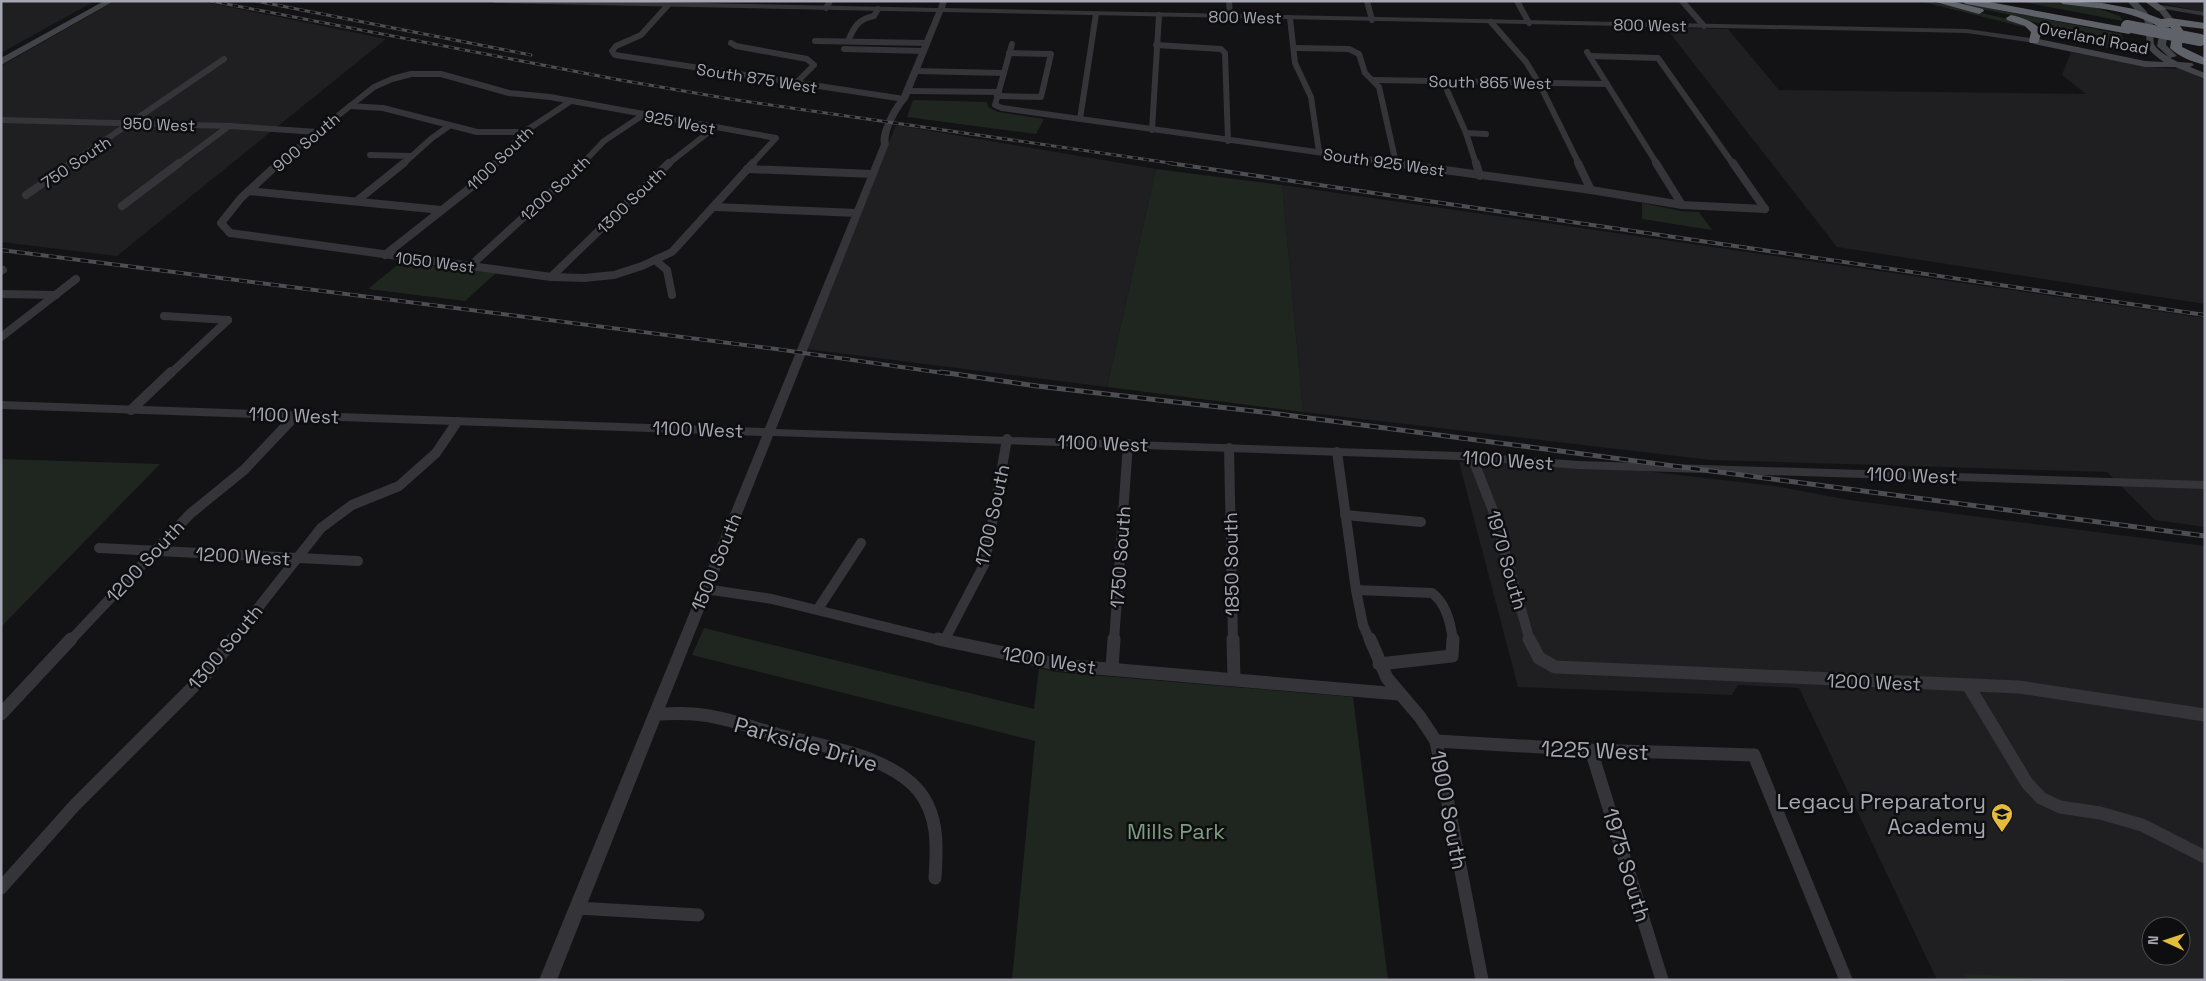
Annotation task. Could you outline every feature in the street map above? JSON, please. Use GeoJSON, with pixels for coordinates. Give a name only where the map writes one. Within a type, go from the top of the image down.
{"type":"FeatureCollection","features":[{"type":"Feature","properties":{"kind":"highway"},"geometry":{"type":"LineString","coordinates":[[1937,1],[2034,26],[2037,31],[2034,42]]}},
{"type":"Feature","properties":{"kind":"highway"},"geometry":{"type":"LineString","coordinates":[[1966,1],[2128,28]]}},
{"type":"Feature","properties":{"kind":"highway"},"geometry":{"type":"LineString","coordinates":[[1999,1],[2202,43]]}},
{"type":"Feature","properties":{"kind":"highway"},"geometry":{"type":"LineString","coordinates":[[2063,1],[2105,8],[2158,22],[2178,30],[2175,44],[2177,49],[2205,64]]}},
{"type":"Feature","properties":{"kind":"highway"},"geometry":{"type":"LineString","coordinates":[[2105,8],[2129,8],[2132,5],[2131,1]]}},
{"type":"Feature","properties":{"kind":"highway"},"geometry":{"type":"LineString","coordinates":[[2136,1],[2158,22],[2205,26]]}},
{"type":"Feature","properties":{"kind":"highway"},"geometry":{"type":"LineString","coordinates":[[2155,5],[2180,18],[2205,26]]}},
{"type":"Feature","properties":{"kind":"highway"},"geometry":{"type":"LineString","coordinates":[[2184,65],[2205,64]]}},
{"type":"Feature","properties":{"kind":"main road"},"geometry":{"type":"LineString","coordinates":[[1,56],[100,1]]}},
{"type":"Feature","properties":{"kind":"main road"},"geometry":{"type":"LineString","coordinates":[[1,62],[110,1]]}},
{"type":"Feature","properties":{"kind":"main road"},"geometry":{"type":"LineString","coordinates":[[2131,1],[2158,22],[2162,47],[2184,65]]}},
{"type":"Feature","properties":{"kind":"main road"},"geometry":{"type":"LineString","coordinates":[[2155,5],[2169,16],[2158,22],[2150,45],[2158,54],[2205,75]]}},
{"type":"Feature","properties":{"kind":"main road","name":"Overland Road"},"geometry":{"type":"LineString","coordinates":[[2034,42],[2144,64],[2184,65]]}},
{"type":"Feature","properties":{"kind":"street","name":"800 West"},"geometry":{"type":"LineString","coordinates":[[495,1],[615,2],[668,5],[828,5],[878,9],[1964,31],[1995,34]]}},
{"type":"Feature","properties":{"kind":"street","name":"1500 South"},"geometry":{"type":"LineString","coordinates":[[548,980],[857,213],[906,102],[906,95],[915,71],[944,1]]}},
{"type":"Feature","properties":{"kind":"street"},"geometry":{"type":"LineString","coordinates":[[1229,1],[1230,17]]}},
{"type":"Feature","properties":{"kind":"street"},"geometry":{"type":"LineString","coordinates":[[1367,1],[1372,20]]}},
{"type":"Feature","properties":{"kind":"street"},"geometry":{"type":"LineString","coordinates":[[1517,1],[1529,23]]}},
{"type":"Feature","properties":{"kind":"street"},"geometry":{"type":"LineString","coordinates":[[1682,1],[1704,26]]}},
{"type":"Feature","properties":{"kind":"street","name":"South 875 West"},"geometry":{"type":"LineString","coordinates":[[668,5],[641,35],[616,46],[612,51],[622,57],[795,84],[906,95],[998,94],[1041,97],[1051,54],[1042,53]]}},
{"type":"Feature","properties":{"kind":"street"},"geometry":{"type":"LineString","coordinates":[[2155,5],[2205,14]]}},
{"type":"Feature","properties":{"kind":"street"},"geometry":{"type":"LineString","coordinates":[[848,42],[857,22],[874,16],[878,9]]}},
{"type":"Feature","properties":{"kind":"street"},"geometry":{"type":"LineString","coordinates":[[1080,120],[1096,14]]}},
{"type":"Feature","properties":{"kind":"street"},"geometry":{"type":"LineString","coordinates":[[1152,130],[1159,15]]}},
{"type":"Feature","properties":{"kind":"street"},"geometry":{"type":"LineString","coordinates":[[1290,18],[1296,63],[1311,97],[1319,152]]}},
{"type":"Feature","properties":{"kind":"street"},"geometry":{"type":"LineString","coordinates":[[1491,22],[1526,62],[1539,83],[1590,190]]}},
{"type":"Feature","properties":{"kind":"street","name":"Overland Road"},"geometry":{"type":"LineString","coordinates":[[1995,34],[2034,42]]}},
{"type":"Feature","properties":{"kind":"street"},"geometry":{"type":"LineString","coordinates":[[815,41],[927,43]]}},
{"type":"Feature","properties":{"kind":"street"},"geometry":{"type":"LineString","coordinates":[[731,43],[736,46],[807,59],[814,65],[795,84]]}},
{"type":"Feature","properties":{"kind":"street"},"geometry":{"type":"LineString","coordinates":[[998,94],[1012,44]]}},
{"type":"Feature","properties":{"kind":"street"},"geometry":{"type":"LineString","coordinates":[[1009,53],[1042,53],[1044,45]]}},
{"type":"Feature","properties":{"kind":"street"},"geometry":{"type":"LineString","coordinates":[[1156,45],[1222,48],[1224,53],[1228,141]]}},
{"type":"Feature","properties":{"kind":"street"},"geometry":{"type":"LineString","coordinates":[[1295,48],[1349,49],[1359,54],[1365,73],[1379,86],[1396,164]]}},
{"type":"Feature","properties":{"kind":"street"},"geometry":{"type":"LineString","coordinates":[[844,49],[924,51]]}},
{"type":"Feature","properties":{"kind":"street","name":"South 925 West"},"geometry":{"type":"LineString","coordinates":[[998,94],[995,106],[1080,120],[1590,190],[1682,205],[1765,209],[1658,58],[1589,54],[1607,84]]}},
{"type":"Feature","properties":{"kind":"street","name":"750 South"},"geometry":{"type":"LineString","coordinates":[[26,195],[224,59]]}},
{"type":"Feature","properties":{"kind":"street"},"geometry":{"type":"LineString","coordinates":[[915,71],[1004,73]]}},
{"type":"Feature","properties":{"kind":"street","name":"900 South"},"geometry":{"type":"LineString","coordinates":[[221,223],[223,217],[249,190],[350,106],[362,93],[400,72],[445,74],[496,90],[523,96],[550,97],[573,101]]}},
{"type":"Feature","properties":{"kind":"street","name":"South 865 West"},"geometry":{"type":"LineString","coordinates":[[1374,80],[1607,84]]}},
{"type":"Feature","properties":{"kind":"street"},"geometry":{"type":"LineString","coordinates":[[1443,81],[1466,133],[1480,176]]}},
{"type":"Feature","properties":{"kind":"street"},"geometry":{"type":"LineString","coordinates":[[1607,84],[1682,205]]}},
{"type":"Feature","properties":{"kind":"street","name":"925 West"},"geometry":{"type":"LineString","coordinates":[[573,101],[776,138]]}},
{"type":"Feature","properties":{"kind":"street","name":"1100 South"},"geometry":{"type":"LineString","coordinates":[[385,256],[484,177],[524,132],[573,101]]}},
{"type":"Feature","properties":{"kind":"street"},"geometry":{"type":"LineString","coordinates":[[350,106],[381,106],[449,126],[479,132],[524,132]]}},
{"type":"Feature","properties":{"kind":"street","name":"1200 South"},"geometry":{"type":"LineString","coordinates":[[469,266],[576,171],[604,140],[643,115]]}},
{"type":"Feature","properties":{"kind":"street","name":"950 West"},"geometry":{"type":"LineString","coordinates":[[1,120],[229,126],[317,132]]}},
{"type":"Feature","properties":{"kind":"street"},"geometry":{"type":"LineString","coordinates":[[122,206],[229,126]]}},
{"type":"Feature","properties":{"kind":"street"},"geometry":{"type":"LineString","coordinates":[[358,200],[449,126]]}},
{"type":"Feature","properties":{"kind":"street","name":"1300 South"},"geometry":{"type":"LineString","coordinates":[[551,277],[677,156],[714,128]]}},
{"type":"Feature","properties":{"kind":"street"},"geometry":{"type":"LineString","coordinates":[[1466,133],[1486,134]]}},
{"type":"Feature","properties":{"kind":"street","name":"1050 West"},"geometry":{"type":"LineString","coordinates":[[221,223],[230,233],[385,256],[551,277],[601,278],[626,273],[654,262],[672,252],[776,138]]}},
{"type":"Feature","properties":{"kind":"street"},"geometry":{"type":"LineString","coordinates":[[370,155],[412,156]]}},
{"type":"Feature","properties":{"kind":"street"},"geometry":{"type":"LineString","coordinates":[[747,169],[873,174]]}},
{"type":"Feature","properties":{"kind":"street"},"geometry":{"type":"LineString","coordinates":[[249,190],[441,210]]}},
{"type":"Feature","properties":{"kind":"street"},"geometry":{"type":"LineString","coordinates":[[715,207],[857,213]]}},
{"type":"Feature","properties":{"kind":"street"},"geometry":{"type":"LineString","coordinates":[[654,262],[667,270],[672,295]]}},
{"type":"Feature","properties":{"kind":"street"},"geometry":{"type":"LineString","coordinates":[[1,337],[76,280]]}},
{"type":"Feature","properties":{"kind":"street"},"geometry":{"type":"LineString","coordinates":[[1,294],[56,295]]}},
{"type":"Feature","properties":{"kind":"street"},"geometry":{"type":"LineString","coordinates":[[131,410],[228,320],[164,316]]}},
{"type":"Feature","properties":{"kind":"street","name":"1100 West"},"geometry":{"type":"LineString","coordinates":[[1,405],[457,422],[1007,439],[1472,457],[1579,465],[2205,485]]}},
{"type":"Feature","properties":{"kind":"street","name":"1200 South"},"geometry":{"type":"LineString","coordinates":[[1,714],[190,514],[244,470],[296,415]]}},
{"type":"Feature","properties":{"kind":"street","name":"1300 South"},"geometry":{"type":"LineString","coordinates":[[1,888],[75,805],[206,675],[321,528],[352,505],[400,486],[436,453],[457,422]]}},
{"type":"Feature","properties":{"kind":"street","name":"1700 South"},"geometry":{"type":"LineString","coordinates":[[944,641],[985,563],[1007,439]]}},
{"type":"Feature","properties":{"kind":"street","name":"1750 South"},"geometry":{"type":"LineString","coordinates":[[1112,670],[1128,444]]}},
{"type":"Feature","properties":{"kind":"street","name":"1850 South"},"geometry":{"type":"LineString","coordinates":[[1229,448],[1234,679]]}},
{"type":"Feature","properties":{"kind":"street","name":"1900 South"},"geometry":{"type":"LineString","coordinates":[[1337,452],[1356,590],[1363,625],[1380,664],[1399,694],[1420,717],[1436,741],[1482,980]]}},
{"type":"Feature","properties":{"kind":"street","name":"1970 South"},"geometry":{"type":"LineString","coordinates":[[1472,457],[1494,513],[1532,646],[1535,654],[1543,662]]}},
{"type":"Feature","properties":{"kind":"street"},"geometry":{"type":"LineString","coordinates":[[1345,514],[1421,522]]}},
{"type":"Feature","properties":{"kind":"street"},"geometry":{"type":"LineString","coordinates":[[818,609],[861,543]]}},
{"type":"Feature","properties":{"kind":"street","name":"1200 West"},"geometry":{"type":"LineString","coordinates":[[99,548],[297,559],[358,560]]}},
{"type":"Feature","properties":{"kind":"street","name":"1200 West"},"geometry":{"type":"LineString","coordinates":[[705,589],[743,593],[818,609],[944,641],[1061,665],[1399,694]]}},
{"type":"Feature","properties":{"kind":"street"},"geometry":{"type":"LineString","coordinates":[[1356,590],[1436,594],[1442,602],[1454,647],[1454,654],[1450,657],[1430,657],[1380,664]]}},
{"type":"Feature","properties":{"kind":"street","name":"1200 West"},"geometry":{"type":"LineString","coordinates":[[1543,662],[1555,667],[1569,669],[2028,688],[2205,715]]}},
{"type":"Feature","properties":{"kind":"street"},"geometry":{"type":"LineString","coordinates":[[1968,685],[2027,783],[2036,794],[2047,802],[2060,807],[2100,813],[2128,820],[2157,832],[2205,857]]}},
{"type":"Feature","properties":{"kind":"street","name":"Parkside Drive"},"geometry":{"type":"LineString","coordinates":[[655,714],[694,714],[735,723],[867,758],[887,766],[904,776],[920,791],[930,807],[936,829],[937,856],[935,878]]}},
{"type":"Feature","properties":{"kind":"street","name":"1225 West"},"geometry":{"type":"LineString","coordinates":[[1436,741],[1592,750],[1754,755],[1846,980]]}},
{"type":"Feature","properties":{"kind":"street","name":"1975 South"},"geometry":{"type":"LineString","coordinates":[[1592,750],[1662,980]]}},
{"type":"Feature","properties":{"kind":"street"},"geometry":{"type":"LineString","coordinates":[[577,908],[698,916]]}},
{"type":"Feature","properties":{"kind":"shaded area"},"geometry":{"type":"Polygon","coordinates":[[[1,1],[95,1],[1,53],[1,1]]]}},
{"type":"Feature","properties":{"kind":"shaded area"},"geometry":{"type":"Polygon","coordinates":[[[115,1],[200,1],[386,39],[117,256],[1,242],[1,66],[115,1]]]}},
{"type":"Feature","properties":{"kind":"shaded area"},"geometry":{"type":"Polygon","coordinates":[[[2153,1],[2205,1],[2205,12],[2169,5],[2153,1]]]}},
{"type":"Feature","properties":{"kind":"shaded area"},"geometry":{"type":"Polygon","coordinates":[[[1666,28],[1728,29],[1779,90],[2086,94],[2062,75],[2071,52],[2147,67],[2181,69],[2205,80],[2205,304],[1837,247],[1666,28]]]}},
{"type":"Feature","properties":{"kind":"shaded area"},"geometry":{"type":"Polygon","coordinates":[[[896,125],[1156,169],[1107,387],[806,349],[896,125]]]}},
{"type":"Feature","properties":{"kind":"shaded area"},"geometry":{"type":"Polygon","coordinates":[[[1282,185],[2205,318],[2205,527],[2155,520],[2107,472],[1710,460],[1303,412],[1282,185]]]}},
{"type":"Feature","properties":{"kind":"shaded area"},"geometry":{"type":"Polygon","coordinates":[[[1459,462],[1644,471],[1775,486],[1849,500],[2205,546],[2205,980],[1937,980],[1799,688],[1738,685],[1732,695],[1518,687],[1459,462]]]}},
{"type":"Feature","properties":{"kind":"green space"},"geometry":{"type":"Polygon","coordinates":[[[1919,1],[1929,1],[2012,20],[2028,28],[1919,1]]]}},
{"type":"Feature","properties":{"kind":"green space"},"geometry":{"type":"Polygon","coordinates":[[[1942,1],[1968,4],[2121,34],[2126,46],[2124,49],[2117,50],[2064,40],[2047,26],[2006,14],[1942,1]]]}},
{"type":"Feature","properties":{"kind":"green space"},"geometry":{"type":"Polygon","coordinates":[[[2018,1],[2051,1],[2097,8],[2120,16],[2123,21],[2018,1]]]}},
{"type":"Feature","properties":{"kind":"green space"},"geometry":{"type":"Polygon","coordinates":[[[913,100],[987,102],[988,107],[998,112],[1044,119],[1036,134],[907,117],[913,100]]]}},
{"type":"Feature","properties":{"kind":"green space"},"geometry":{"type":"Polygon","coordinates":[[[1156,169],[1282,185],[1303,412],[1107,387],[1156,169]]]}},
{"type":"Feature","properties":{"kind":"green space"},"geometry":{"type":"Polygon","coordinates":[[[1642,203],[1680,211],[1699,212],[1712,230],[1642,219],[1642,203]]]}},
{"type":"Feature","properties":{"kind":"green space"},"geometry":{"type":"Polygon","coordinates":[[[401,262],[496,273],[465,301],[368,289],[401,262]]]}},
{"type":"Feature","properties":{"kind":"green space"},"geometry":{"type":"Polygon","coordinates":[[[1,459],[160,464],[1,627],[1,459]]]}},
{"type":"Feature","properties":{"kind":"green space","name":"Mills Park"},"geometry":{"type":"Polygon","coordinates":[[[704,628],[1034,709],[1039,668],[1056,672],[1353,697],[1388,980],[1012,980],[1035,741],[692,655],[704,628]]]}},
{"type":"Feature","properties":{"kind":"green space"},"geometry":{"type":"Polygon","coordinates":[[[1964,974],[2065,979],[2066,980],[1967,980],[1964,974]]]}},
{"type":"Feature","properties":{"kind":"railway"},"geometry":{"type":"LineString","coordinates":[[211,1],[620,80],[730,99],[1177,164]]}},
{"type":"Feature","properties":{"kind":"railway"},"geometry":{"type":"LineString","coordinates":[[256,1],[531,55]]}},
{"type":"Feature","properties":{"kind":"railway"},"geometry":{"type":"LineString","coordinates":[[1169,163],[2205,315]]}},
{"type":"Feature","properties":{"kind":"railway"},"geometry":{"type":"LineString","coordinates":[[1,250],[776,349],[950,374]]}},
{"type":"Feature","properties":{"kind":"railway"},"geometry":{"type":"LineString","coordinates":[[941,372],[1037,386],[1271,413],[2205,536]]}},
{"type":"Feature","properties":{"kind":"place","name":"Legacy Preparatory Academy"},"geometry":{"type":"Point","coordinates":[2002,833]}}]}
